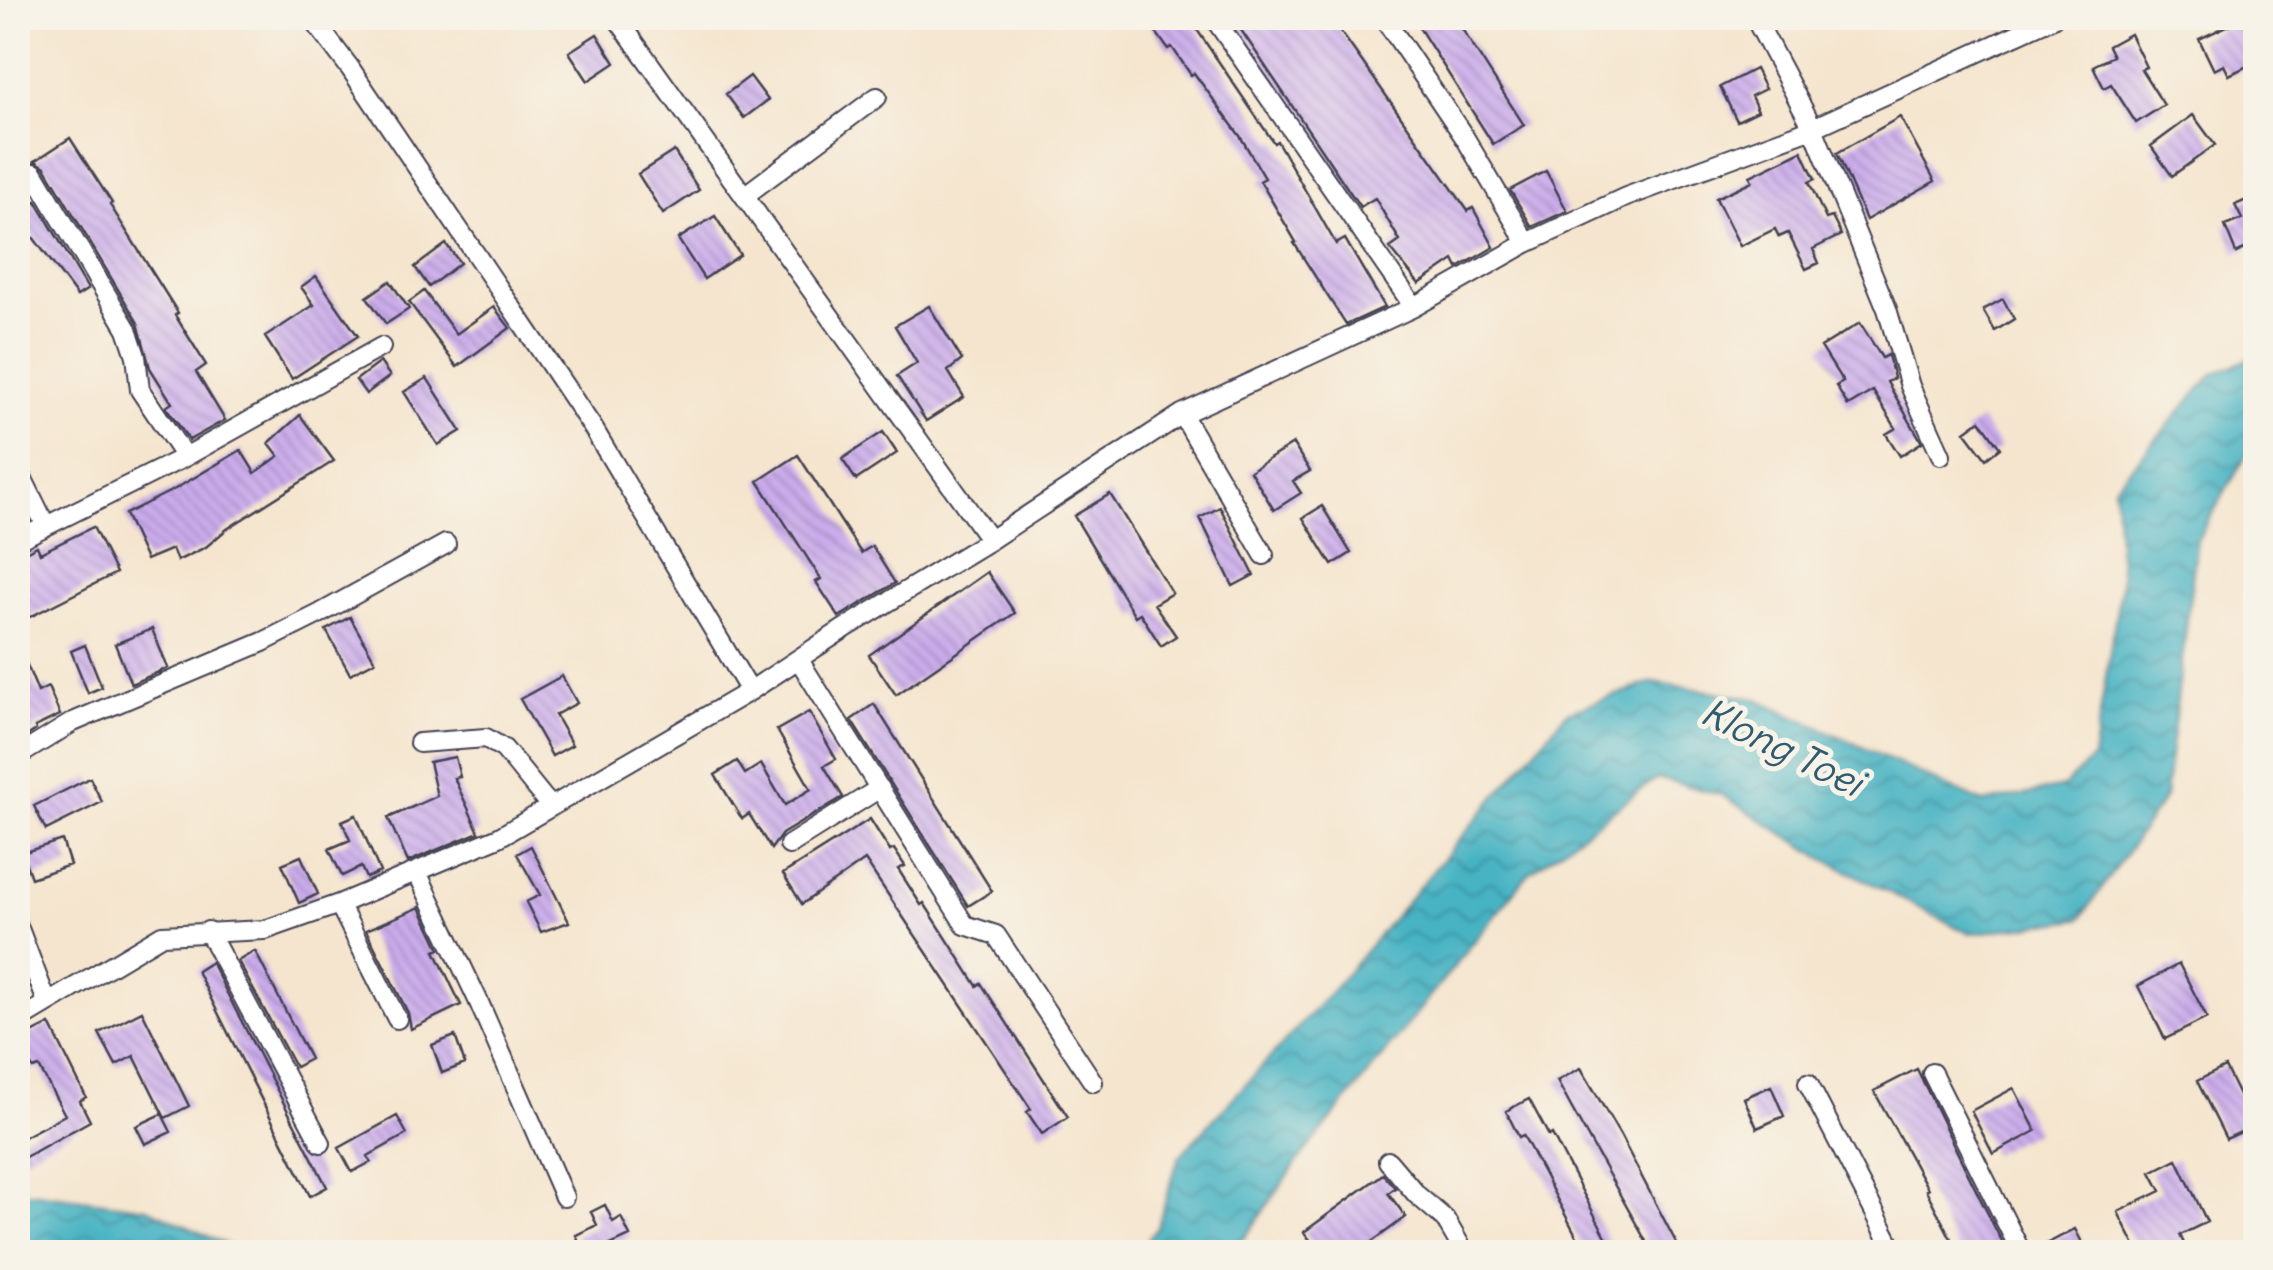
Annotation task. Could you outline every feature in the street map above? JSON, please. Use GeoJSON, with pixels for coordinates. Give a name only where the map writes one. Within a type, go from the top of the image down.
{"type":"FeatureCollection","features":[{"type":"Feature","properties":{"kind":"street"},"geometry":{"type":"LineString","coordinates":[[312,18],[350,68],[592,428],[750,691]]}},
{"type":"Feature","properties":{"kind":"street"},"geometry":{"type":"LineString","coordinates":[[616,18],[990,540]]}},
{"type":"Feature","properties":{"kind":"street"},"geometry":{"type":"LineString","coordinates":[[1214,18],[1414,307]]}},
{"type":"Feature","properties":{"kind":"street"},"geometry":{"type":"LineString","coordinates":[[1384,18],[1465,138],[1526,243]]}},
{"type":"Feature","properties":{"kind":"street"},"geometry":{"type":"LineString","coordinates":[[1756,18],[1813,128],[1887,309],[1910,386],[1941,455]]}},
{"type":"Feature","properties":{"kind":"street"},"geometry":{"type":"LineString","coordinates":[[18,1020],[162,935],[265,930],[339,904],[499,837],[750,691],[1182,414],[1414,307],[1526,243],[1626,197],[1813,128],[2053,18]]}},
{"type":"Feature","properties":{"kind":"street"},"geometry":{"type":"LineString","coordinates":[[744,196],[877,96]]}},
{"type":"Feature","properties":{"kind":"street"},"geometry":{"type":"LineString","coordinates":[[34,173],[127,329],[136,356],[140,390],[185,457]]}},
{"type":"Feature","properties":{"kind":"street"},"geometry":{"type":"LineString","coordinates":[[18,540],[185,457],[381,347]]}},
{"type":"Feature","properties":{"kind":"street"},"geometry":{"type":"LineString","coordinates":[[1182,414],[1264,556]]}},
{"type":"Feature","properties":{"kind":"street"},"geometry":{"type":"LineString","coordinates":[[18,469],[46,526]]}},
{"type":"Feature","properties":{"kind":"street"},"geometry":{"type":"LineString","coordinates":[[18,756],[73,722],[306,620],[446,544]]}},
{"type":"Feature","properties":{"kind":"street"},"geometry":{"type":"LineString","coordinates":[[800,660],[965,925],[996,935],[1093,1082]]}},
{"type":"Feature","properties":{"kind":"street"},"geometry":{"type":"LineString","coordinates":[[419,743],[486,738],[504,749],[551,807]]}},
{"type":"Feature","properties":{"kind":"street"},"geometry":{"type":"LineString","coordinates":[[790,845],[880,788]]}},
{"type":"Feature","properties":{"kind":"street"},"geometry":{"type":"LineString","coordinates":[[417,872],[564,1197]]}},
{"type":"Feature","properties":{"kind":"street"},"geometry":{"type":"LineString","coordinates":[[339,904],[397,1019]]}},
{"type":"Feature","properties":{"kind":"street"},"geometry":{"type":"LineString","coordinates":[[18,926],[47,1002]]}},
{"type":"Feature","properties":{"kind":"street"},"geometry":{"type":"LineString","coordinates":[[208,931],[321,1143]]}},
{"type":"Feature","properties":{"kind":"street"},"geometry":{"type":"LineString","coordinates":[[1932,1074],[2021,1252]]}},
{"type":"Feature","properties":{"kind":"street"},"geometry":{"type":"LineString","coordinates":[[1808,1084],[1895,1252]]}},
{"type":"Feature","properties":{"kind":"street"},"geometry":{"type":"LineString","coordinates":[[1388,1161],[1417,1195],[1445,1219],[1464,1252]]}},
{"type":"Feature","properties":{"kind":"water","name":"Klong Toei"},"geometry":{"type":"Polygon","coordinates":[[[2255,356],[2255,441],[2197,540],[2165,797],[2080,919],[1970,934],[1822,858],[1722,795],[1657,778],[1530,872],[1298,1161],[1235,1252],[1136,1252],[1157,1228],[1179,1157],[1335,987],[1567,712],[1653,682],[1758,699],[1983,803],[2063,787],[2093,758],[2121,583],[2114,487],[2213,374],[2255,356]]]}},
{"type":"Feature","properties":{"kind":"water"},"geometry":{"type":"Polygon","coordinates":[[[18,1193],[147,1208],[242,1252],[18,1252],[18,1193]]]}},
{"type":"Feature","properties":{"kind":"building"},"geometry":{"type":"Polygon","coordinates":[[[1161,18],[1189,18],[1274,143],[1277,141],[1336,244],[1345,239],[1385,307],[1346,325],[1294,243],[1260,181],[1265,178],[1240,136],[1194,73],[1191,75],[1151,25],[1161,18]]]}},
{"type":"Feature","properties":{"kind":"building"},"geometry":{"type":"Polygon","coordinates":[[[1233,18],[1331,18],[1468,211],[1473,208],[1494,247],[1458,268],[1454,260],[1419,284],[1390,248],[1400,241],[1375,198],[1360,207],[1233,18]]]}},
{"type":"Feature","properties":{"kind":"building"},"geometry":{"type":"Polygon","coordinates":[[[1413,18],[1455,18],[1524,125],[1493,144],[1413,18]]]}},
{"type":"Feature","properties":{"kind":"building"},"geometry":{"type":"Polygon","coordinates":[[[2244,18],[2256,18],[2256,62],[2229,75],[2224,65],[2214,70],[2199,39],[2244,18]]]}},
{"type":"Feature","properties":{"kind":"building"},"geometry":{"type":"Polygon","coordinates":[[[597,34],[615,63],[588,81],[569,52],[597,34]]]}},
{"type":"Feature","properties":{"kind":"building"},"geometry":{"type":"Polygon","coordinates":[[[2130,34],[2146,67],[2141,69],[2164,105],[2136,123],[2111,84],[2104,88],[2093,66],[2113,56],[2108,46],[2130,34]]]}},
{"type":"Feature","properties":{"kind":"building"},"geometry":{"type":"Polygon","coordinates":[[[1755,69],[1765,89],[1751,96],[1758,111],[1737,121],[1720,87],[1755,69]]]}},
{"type":"Feature","properties":{"kind":"building"},"geometry":{"type":"Polygon","coordinates":[[[750,76],[768,100],[744,118],[726,94],[750,76]]]}},
{"type":"Feature","properties":{"kind":"building"},"geometry":{"type":"Polygon","coordinates":[[[2193,115],[2215,145],[2172,176],[2151,146],[2193,115]]]}},
{"type":"Feature","properties":{"kind":"building"},"geometry":{"type":"Polygon","coordinates":[[[1900,117],[1935,181],[1866,220],[1837,153],[1900,117]]]}},
{"type":"Feature","properties":{"kind":"building"},"geometry":{"type":"Polygon","coordinates":[[[70,138],[206,365],[196,372],[225,420],[189,440],[166,407],[172,403],[150,368],[138,323],[45,167],[35,161],[70,138]]]}},
{"type":"Feature","properties":{"kind":"building"},"geometry":{"type":"Polygon","coordinates":[[[674,151],[699,190],[663,214],[638,174],[674,151]]]}},
{"type":"Feature","properties":{"kind":"building"},"geometry":{"type":"Polygon","coordinates":[[[1802,151],[1815,179],[1809,182],[1826,219],[1832,217],[1841,235],[1813,249],[1819,263],[1806,269],[1788,233],[1779,237],[1775,229],[1740,246],[1716,198],[1802,151]]]}},
{"type":"Feature","properties":{"kind":"building"},"geometry":{"type":"Polygon","coordinates":[[[1546,171],[1567,211],[1532,227],[1510,190],[1546,171]]]}},
{"type":"Feature","properties":{"kind":"building"},"geometry":{"type":"Polygon","coordinates":[[[2251,198],[2256,209],[2256,251],[2253,245],[2236,253],[2225,226],[2242,219],[2235,205],[2251,198]]]}},
{"type":"Feature","properties":{"kind":"building"},"geometry":{"type":"Polygon","coordinates":[[[36,201],[88,289],[77,296],[18,217],[36,201]]]}},
{"type":"Feature","properties":{"kind":"building"},"geometry":{"type":"Polygon","coordinates":[[[715,216],[740,255],[704,279],[678,239],[715,216]]]}},
{"type":"Feature","properties":{"kind":"building"},"geometry":{"type":"Polygon","coordinates":[[[446,244],[460,263],[429,287],[415,267],[446,244]]]}},
{"type":"Feature","properties":{"kind":"building"},"geometry":{"type":"Polygon","coordinates":[[[316,276],[358,336],[292,379],[265,337],[314,305],[301,287],[316,276]]]}},
{"type":"Feature","properties":{"kind":"building"},"geometry":{"type":"Polygon","coordinates":[[[390,281],[409,309],[386,324],[367,297],[390,281]]]}},
{"type":"Feature","properties":{"kind":"building"},"geometry":{"type":"Polygon","coordinates":[[[424,291],[456,334],[494,307],[510,328],[457,367],[409,302],[424,291]]]}},
{"type":"Feature","properties":{"kind":"building"},"geometry":{"type":"Polygon","coordinates":[[[2003,299],[2014,319],[1995,331],[1983,310],[2003,299]]]}},
{"type":"Feature","properties":{"kind":"building"},"geometry":{"type":"Polygon","coordinates":[[[929,306],[962,360],[948,371],[964,397],[926,421],[897,376],[917,363],[895,326],[929,306]]]}},
{"type":"Feature","properties":{"kind":"building"},"geometry":{"type":"Polygon","coordinates":[[[1860,323],[1882,358],[1888,355],[1894,378],[1887,382],[1922,442],[1900,456],[1886,434],[1896,428],[1873,391],[1848,406],[1836,386],[1843,382],[1821,347],[1860,323]]]}},
{"type":"Feature","properties":{"kind":"building"},"geometry":{"type":"Polygon","coordinates":[[[380,362],[390,376],[366,394],[356,380],[380,362]]]}},
{"type":"Feature","properties":{"kind":"building"},"geometry":{"type":"Polygon","coordinates":[[[427,378],[461,431],[438,445],[404,392],[427,378]]]}},
{"type":"Feature","properties":{"kind":"building"},"geometry":{"type":"Polygon","coordinates":[[[300,415],[334,461],[227,529],[206,547],[177,561],[172,549],[146,560],[125,514],[241,450],[255,473],[279,456],[269,443],[300,415]]]}},
{"type":"Feature","properties":{"kind":"building"},"geometry":{"type":"Polygon","coordinates":[[[1980,420],[2000,448],[1986,459],[1965,431],[1980,420]]]}},
{"type":"Feature","properties":{"kind":"building"},"geometry":{"type":"Polygon","coordinates":[[[883,432],[897,453],[856,480],[842,459],[883,432]]]}},
{"type":"Feature","properties":{"kind":"building"},"geometry":{"type":"Polygon","coordinates":[[[1293,444],[1310,471],[1293,481],[1301,493],[1274,510],[1250,471],[1293,444]]]}},
{"type":"Feature","properties":{"kind":"building"},"geometry":{"type":"Polygon","coordinates":[[[798,455],[861,553],[872,546],[895,583],[839,617],[816,582],[821,579],[758,481],[798,455]]]}},
{"type":"Feature","properties":{"kind":"building"},"geometry":{"type":"Polygon","coordinates":[[[1110,494],[1172,593],[1154,604],[1176,636],[1161,646],[1140,613],[1135,616],[1074,516],[1110,494]]]}},
{"type":"Feature","properties":{"kind":"building"},"geometry":{"type":"Polygon","coordinates":[[[1322,506],[1351,553],[1332,565],[1303,518],[1322,506]]]}},
{"type":"Feature","properties":{"kind":"building"},"geometry":{"type":"Polygon","coordinates":[[[1220,507],[1254,575],[1233,586],[1200,518],[1220,507]]]}},
{"type":"Feature","properties":{"kind":"building"},"geometry":{"type":"Polygon","coordinates":[[[93,527],[116,573],[18,623],[18,556],[37,546],[40,553],[93,527]]]}},
{"type":"Feature","properties":{"kind":"building"},"geometry":{"type":"Polygon","coordinates":[[[987,572],[1015,613],[896,695],[869,655],[987,572]]]}},
{"type":"Feature","properties":{"kind":"building"},"geometry":{"type":"Polygon","coordinates":[[[350,617],[375,661],[350,674],[326,630],[350,617]]]}},
{"type":"Feature","properties":{"kind":"building"},"geometry":{"type":"Polygon","coordinates":[[[152,629],[168,668],[131,684],[115,644],[152,629]]]}},
{"type":"Feature","properties":{"kind":"building"},"geometry":{"type":"Polygon","coordinates":[[[18,643],[38,692],[48,687],[60,715],[35,727],[18,742],[18,643]]]}},
{"type":"Feature","properties":{"kind":"building"},"geometry":{"type":"Polygon","coordinates":[[[85,645],[102,687],[88,693],[71,651],[85,645]]]}},
{"type":"Feature","properties":{"kind":"building"},"geometry":{"type":"Polygon","coordinates":[[[562,676],[577,703],[555,715],[572,745],[552,756],[520,699],[562,676]]]}},
{"type":"Feature","properties":{"kind":"building"},"geometry":{"type":"Polygon","coordinates":[[[874,704],[992,891],[968,906],[851,720],[874,704]]]}},
{"type":"Feature","properties":{"kind":"building"},"geometry":{"type":"Polygon","coordinates":[[[809,712],[836,759],[824,766],[843,797],[782,834],[771,849],[749,814],[742,819],[715,775],[737,761],[745,774],[761,764],[785,805],[811,789],[777,730],[809,712]]]}},
{"type":"Feature","properties":{"kind":"building"},"geometry":{"type":"Polygon","coordinates":[[[455,757],[460,777],[454,778],[479,832],[408,862],[388,818],[437,796],[429,762],[455,757]]]}},
{"type":"Feature","properties":{"kind":"building"},"geometry":{"type":"Polygon","coordinates":[[[90,778],[102,802],[46,830],[34,806],[90,778]]]}},
{"type":"Feature","properties":{"kind":"building"},"geometry":{"type":"Polygon","coordinates":[[[356,815],[380,872],[366,878],[361,867],[342,876],[329,849],[350,840],[342,821],[356,815]]]}},
{"type":"Feature","properties":{"kind":"building"},"geometry":{"type":"Polygon","coordinates":[[[870,819],[890,851],[894,849],[905,866],[898,869],[921,905],[924,903],[977,986],[981,983],[1068,1117],[1042,1134],[1027,1112],[1031,1109],[865,860],[802,904],[783,874],[870,819]]]}},
{"type":"Feature","properties":{"kind":"building"},"geometry":{"type":"Polygon","coordinates":[[[62,840],[70,865],[31,878],[22,853],[62,840]]]}},
{"type":"Feature","properties":{"kind":"building"},"geometry":{"type":"Polygon","coordinates":[[[531,846],[569,922],[541,932],[526,902],[540,895],[517,854],[531,846]]]}},
{"type":"Feature","properties":{"kind":"building"},"geometry":{"type":"Polygon","coordinates":[[[301,856],[318,894],[299,903],[282,864],[301,856]]]}},
{"type":"Feature","properties":{"kind":"building"},"geometry":{"type":"Polygon","coordinates":[[[420,907],[440,949],[435,951],[461,1005],[411,1029],[408,1013],[366,930],[420,907]]]}},
{"type":"Feature","properties":{"kind":"building"},"geometry":{"type":"Polygon","coordinates":[[[255,951],[310,1059],[295,1067],[238,961],[255,951]]]}},
{"type":"Feature","properties":{"kind":"building"},"geometry":{"type":"Polygon","coordinates":[[[211,962],[327,1187],[310,1196],[197,971],[211,962]]]}},
{"type":"Feature","properties":{"kind":"building"},"geometry":{"type":"Polygon","coordinates":[[[2179,964],[2207,1018],[2165,1039],[2138,986],[2179,964]]]}},
{"type":"Feature","properties":{"kind":"building"},"geometry":{"type":"Polygon","coordinates":[[[142,1011],[189,1106],[165,1118],[134,1056],[116,1065],[99,1033],[142,1011]]]}},
{"type":"Feature","properties":{"kind":"building"},"geometry":{"type":"Polygon","coordinates":[[[50,1024],[86,1097],[80,1101],[90,1121],[18,1161],[18,1140],[65,1115],[39,1067],[33,1069],[30,1064],[18,1071],[18,1040],[50,1024]]]}},
{"type":"Feature","properties":{"kind":"building"},"geometry":{"type":"Polygon","coordinates":[[[455,1036],[465,1064],[442,1073],[432,1045],[455,1036]]]}},
{"type":"Feature","properties":{"kind":"building"},"geometry":{"type":"Polygon","coordinates":[[[2225,1067],[2254,1126],[2226,1139],[2197,1081],[2225,1067]]]}},
{"type":"Feature","properties":{"kind":"building"},"geometry":{"type":"Polygon","coordinates":[[[1581,1068],[1681,1252],[1652,1252],[1571,1107],[1557,1081],[1581,1068]]]}},
{"type":"Feature","properties":{"kind":"building"},"geometry":{"type":"Polygon","coordinates":[[[1917,1069],[2007,1252],[1958,1252],[1874,1091],[1917,1069]]]}},
{"type":"Feature","properties":{"kind":"building"},"geometry":{"type":"Polygon","coordinates":[[[1771,1086],[1784,1116],[1757,1128],[1744,1098],[1771,1086]]]}},
{"type":"Feature","properties":{"kind":"building"},"geometry":{"type":"Polygon","coordinates":[[[2014,1088],[2036,1131],[1993,1154],[1971,1111],[2014,1088]]]}},
{"type":"Feature","properties":{"kind":"building"},"geometry":{"type":"Polygon","coordinates":[[[1529,1099],[1549,1136],[1552,1134],[1614,1252],[1585,1252],[1523,1135],[1519,1137],[1506,1111],[1529,1099]]]}},
{"type":"Feature","properties":{"kind":"building"},"geometry":{"type":"Polygon","coordinates":[[[162,1114],[171,1132],[145,1144],[136,1126],[162,1114]]]}},
{"type":"Feature","properties":{"kind":"building"},"geometry":{"type":"Polygon","coordinates":[[[397,1116],[407,1134],[368,1156],[371,1162],[352,1172],[339,1148],[397,1116]]]}},
{"type":"Feature","properties":{"kind":"building"},"geometry":{"type":"Polygon","coordinates":[[[2177,1159],[2207,1222],[2180,1235],[2188,1252],[2138,1252],[2118,1212],[2161,1191],[2151,1172],[2177,1159]]]}},
{"type":"Feature","properties":{"kind":"building"},"geometry":{"type":"Polygon","coordinates":[[[1383,1174],[1395,1188],[1388,1193],[1406,1217],[1358,1252],[1319,1252],[1304,1232],[1383,1174]]]}},
{"type":"Feature","properties":{"kind":"building"},"geometry":{"type":"Polygon","coordinates":[[[605,1205],[613,1222],[621,1217],[630,1236],[596,1252],[584,1252],[576,1235],[597,1225],[591,1212],[605,1205]]]}},
{"type":"Feature","properties":{"kind":"building"},"geometry":{"type":"Polygon","coordinates":[[[2075,1229],[2087,1252],[2033,1252],[2033,1251],[2075,1229]]]}}]}
